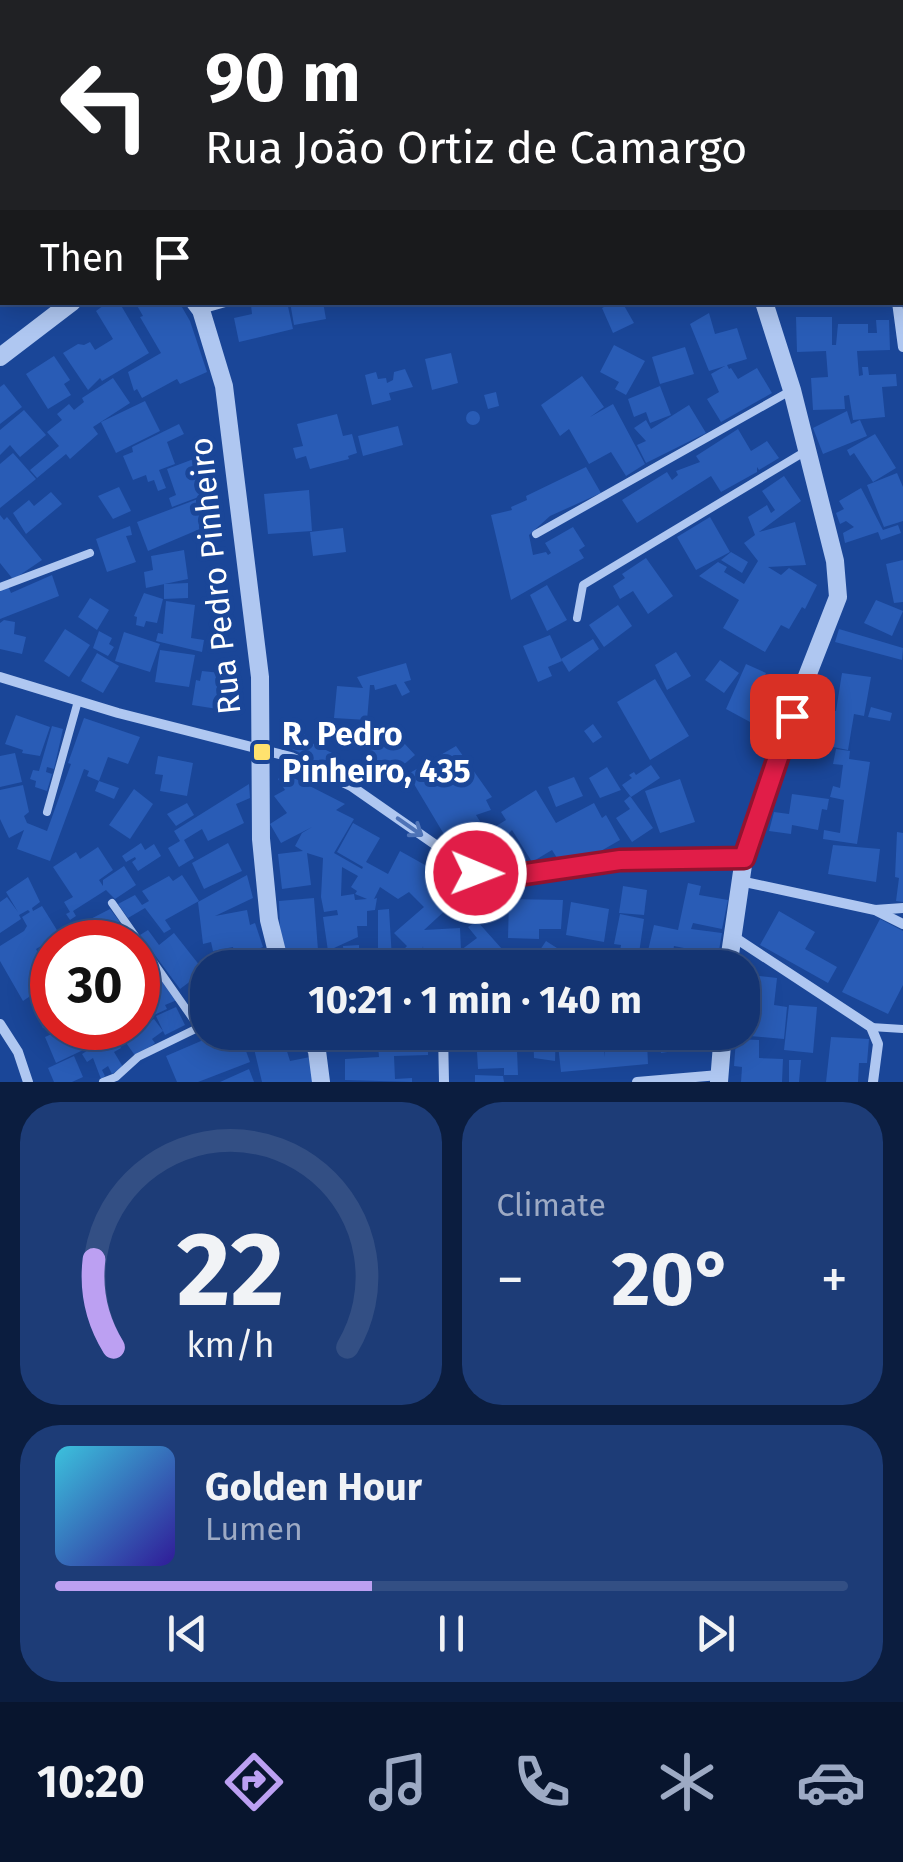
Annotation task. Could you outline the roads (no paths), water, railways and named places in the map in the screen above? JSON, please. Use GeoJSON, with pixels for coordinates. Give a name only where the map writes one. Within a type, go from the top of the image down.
{"type":"FeatureCollection","features":[{"type":"Feature","properties":{"kind":"street"},"geometry":{"type":"LineString","coordinates":[[0,357],[68,305]]}},
{"type":"Feature","properties":{"kind":"street"},"geometry":{"type":"LineString","coordinates":[[730,950],[744,858],[779,748],[838,597],[836,561],[792,390],[765,305]]}},
{"type":"Feature","properties":{"kind":"street"},"geometry":{"type":"LineString","coordinates":[[897,305],[903,347]]}},
{"type":"Feature","properties":{"kind":"street","name":"Rua Pedro Pinheiro"},"geometry":{"type":"LineString","coordinates":[[198,306],[224,386],[260,677],[260,839],[269,920],[276,950]]}},
{"type":"Feature","properties":{"kind":"street"},"geometry":{"type":"LineString","coordinates":[[0,677],[291,757],[351,786],[476,873],[491,879],[620,860],[744,858]]}},
{"type":"Feature","properties":{"kind":"street"},"geometry":{"type":"LineString","coordinates":[[740,880],[876,910],[903,924]]}},
{"type":"Feature","properties":{"kind":"street"},"geometry":{"type":"LineString","coordinates":[[876,910],[903,908]]}},
{"type":"Feature","properties":{"kind":"street"},"geometry":{"type":"LineString","coordinates":[[731,935],[870,1027],[878,1044],[873,1082]]}},
{"type":"Feature","properties":{"kind":"street"},"geometry":{"type":"LineString","coordinates":[[0,1024],[18,1052],[28,1082]]}},
{"type":"Feature","properties":{"kind":"street"},"geometry":{"type":"LineString","coordinates":[[317,1050],[322,1082]]}},
{"type":"Feature","properties":{"kind":"street"},"geometry":{"type":"LineString","coordinates":[[443,1050],[444,1082]]}},
{"type":"Feature","properties":{"kind":"street"},"geometry":{"type":"LineString","coordinates":[[636,1082],[719,1078],[721,1050]]}},
{"type":"Feature","properties":{"kind":"lane"},"geometry":{"type":"LineString","coordinates":[[536,534],[792,390]]}},
{"type":"Feature","properties":{"kind":"lane"},"geometry":{"type":"LineString","coordinates":[[577,618],[583,584],[806,451]]}},
{"type":"Feature","properties":{"kind":"lane"},"geometry":{"type":"LineString","coordinates":[[0,587],[90,552]]}},
{"type":"Feature","properties":{"kind":"lane"},"geometry":{"type":"LineString","coordinates":[[47,812],[78,701]]}},
{"type":"Feature","properties":{"kind":"lane"},"geometry":{"type":"LineString","coordinates":[[112,903],[190,1008]]}},
{"type":"Feature","properties":{"kind":"lane"},"geometry":{"type":"LineString","coordinates":[[870,1027],[903,1028]]}},
{"type":"Feature","properties":{"kind":"lane"},"geometry":{"type":"LineString","coordinates":[[102,1082],[116,1077],[138,1057],[190,1031]]}},
{"type":"Feature","properties":{"kind":"place","name":"R. Pedro Pinheiro, 435"},"geometry":{"type":"Point","coordinates":[262,752]}}]}
